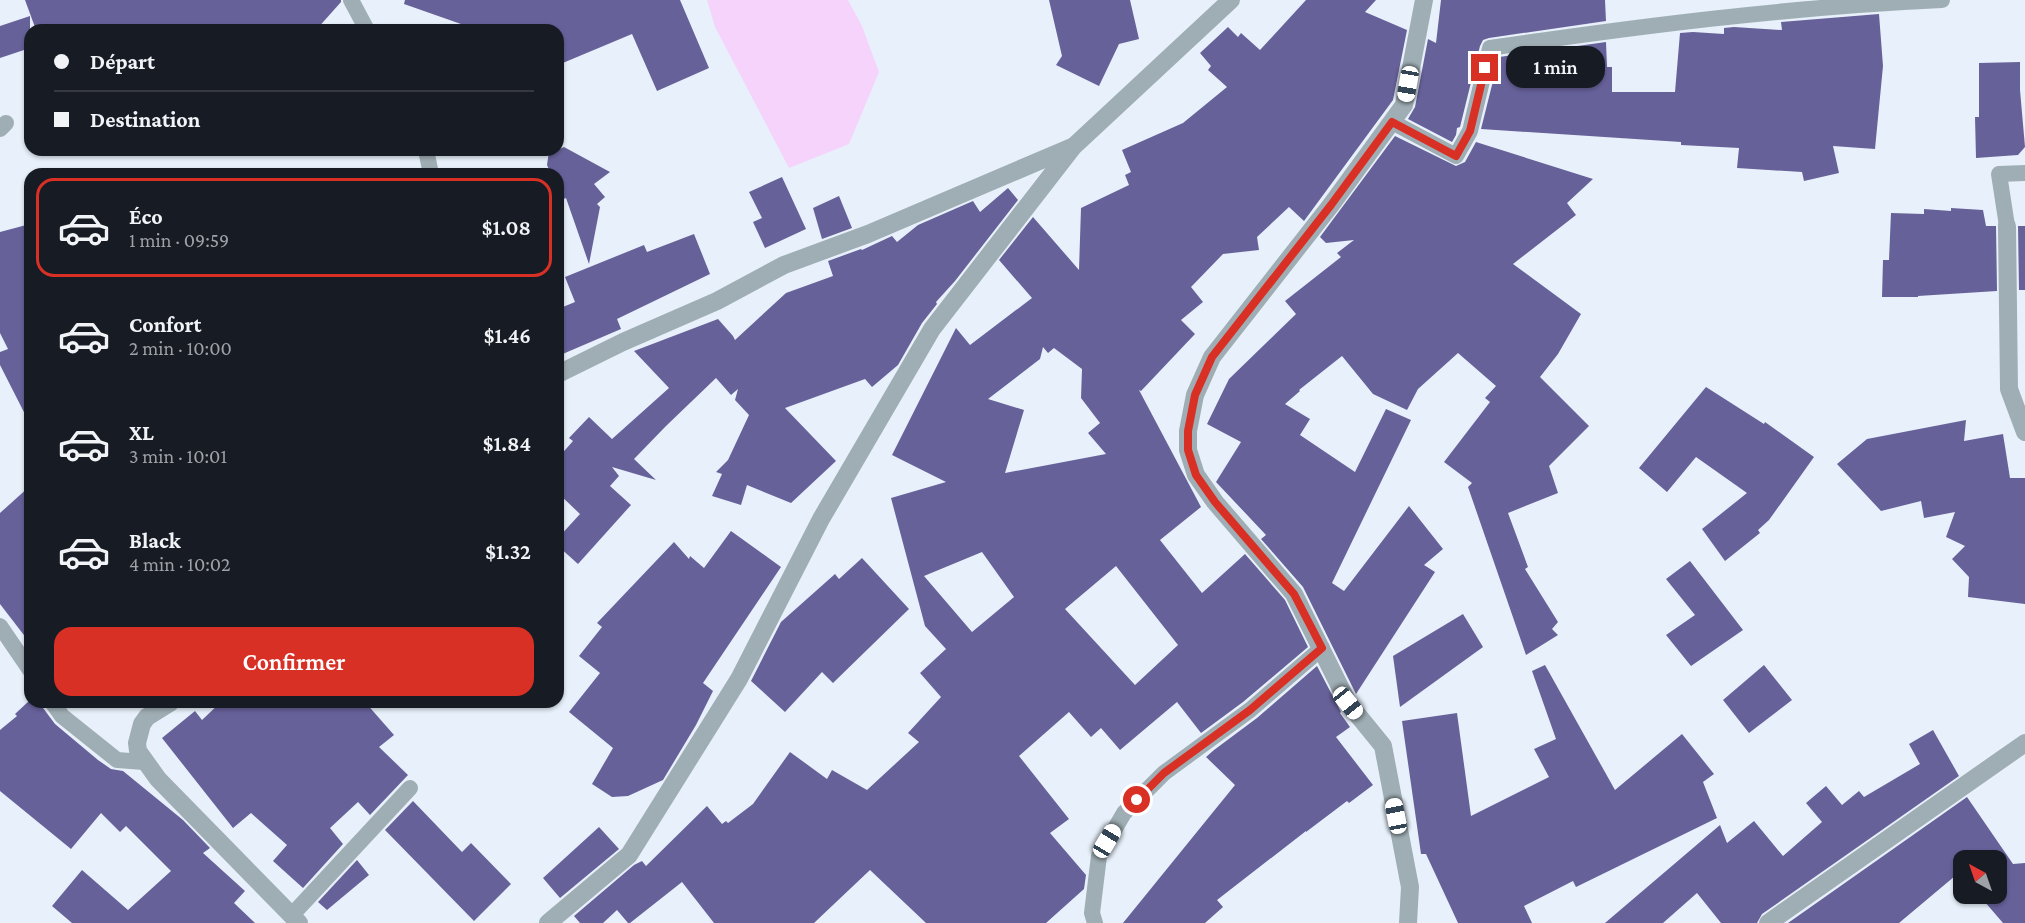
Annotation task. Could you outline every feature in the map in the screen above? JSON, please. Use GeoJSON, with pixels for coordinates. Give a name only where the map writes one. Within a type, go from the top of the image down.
{"type":"FeatureCollection","features":[{"type":"Feature","properties":{"kind":"street"},"geometry":{"type":"LineString","coordinates":[[548,923],[630,855],[739,679],[821,519],[932,329],[1073,147],[1231,0]]}},
{"type":"Feature","properties":{"kind":"street"},"geometry":{"type":"LineString","coordinates":[[1408,923],[1410,886],[1383,746],[1348,703],[1294,594],[1215,502],[1196,475],[1188,450],[1188,431],[1195,395],[1212,357],[1331,205],[1404,105],[1424,0]]}},
{"type":"Feature","properties":{"kind":"street"},"geometry":{"type":"LineString","coordinates":[[564,371],[623,342],[717,301],[784,265],[868,234],[1073,147]]}},
{"type":"Feature","properties":{"kind":"street"},"geometry":{"type":"LineString","coordinates":[[2007,226],[2009,389],[2025,432]]}},
{"type":"Feature","properties":{"kind":"street"},"geometry":{"type":"LineString","coordinates":[[161,708],[147,717],[142,724],[137,743],[138,751],[144,762],[295,919]]}},
{"type":"Feature","properties":{"kind":"street"},"geometry":{"type":"LineString","coordinates":[[1768,923],[2025,743]]}},
{"type":"Feature","properties":{"kind":"lane"},"geometry":{"type":"LineString","coordinates":[[351,0],[364,24]]}},
{"type":"Feature","properties":{"kind":"lane"},"geometry":{"type":"LineString","coordinates":[[1392,122],[1456,156],[1470,131],[1490,48],[1648,25],[1880,3],[1942,0]]}},
{"type":"Feature","properties":{"kind":"lane"},"geometry":{"type":"LineString","coordinates":[[2007,226],[1999,174],[2025,173]]}},
{"type":"Feature","properties":{"kind":"lane"},"geometry":{"type":"LineString","coordinates":[[0,626],[24,661]]}},
{"type":"Feature","properties":{"kind":"lane"},"geometry":{"type":"LineString","coordinates":[[1095,923],[1092,913],[1099,856],[1124,813],[1164,773],[1250,710],[1322,648]]}},
{"type":"Feature","properties":{"kind":"lane"},"geometry":{"type":"LineString","coordinates":[[56,708],[62,716],[117,760],[144,762]]}},
{"type":"Feature","properties":{"kind":"lane"},"geometry":{"type":"LineString","coordinates":[[295,919],[410,788]]}},
{"type":"Feature","properties":{"kind":"shaded area"},"geometry":{"type":"Polygon","coordinates":[[[707,0],[848,0],[862,26],[879,72],[849,144],[789,168],[715,27],[707,0]]]}},
{"type":"Feature","properties":{"kind":"building"},"geometry":{"type":"Polygon","coordinates":[[[25,0],[341,0],[321,24],[34,24],[25,0]]]}},
{"type":"Feature","properties":{"kind":"building"},"geometry":{"type":"Polygon","coordinates":[[[405,0],[680,0],[709,68],[657,91],[632,34],[564,62],[564,24],[461,24],[404,4],[405,0]]]}},
{"type":"Feature","properties":{"kind":"building"},"geometry":{"type":"Polygon","coordinates":[[[1049,0],[1130,0],[1139,39],[1119,44],[1099,86],[1056,65],[1062,56],[1049,0]]]}},
{"type":"Feature","properties":{"kind":"building"},"geometry":{"type":"Polygon","coordinates":[[[1306,0],[1376,0],[1365,12],[1407,30],[1393,100],[1304,221],[1289,207],[1257,237],[1259,250],[1223,254],[1191,287],[1203,302],[1181,320],[1195,334],[1141,391],[1139,390],[1201,507],[1160,540],[1202,593],[1245,554],[1285,600],[1308,647],[1243,702],[1201,733],[1177,702],[1120,750],[1101,728],[1091,737],[1069,712],[1019,756],[1069,819],[1050,833],[1086,875],[1084,889],[1046,923],[926,923],[870,870],[814,923],[714,923],[682,882],[630,923],[617,910],[603,923],[580,923],[574,916],[634,865],[642,861],[646,866],[707,806],[722,824],[726,821],[728,823],[753,804],[790,752],[827,779],[832,770],[867,790],[919,742],[908,733],[941,697],[920,673],[946,649],[925,626],[891,498],[946,482],[892,455],[956,328],[970,345],[1032,298],[999,260],[1033,217],[1079,270],[1081,208],[1129,185],[1125,175],[1131,172],[1122,150],[1183,123],[1227,87],[1208,70],[1211,66],[1200,53],[1228,27],[1238,37],[1241,33],[1260,50],[1306,0]],[[1043,347],[1040,359],[988,399],[1024,410],[1005,473],[1106,454],[1088,433],[1100,423],[1081,398],[1082,369],[1054,348],[1048,353],[1043,347]],[[982,552],[924,576],[972,632],[1014,597],[982,552]],[[1116,566],[1065,609],[1135,685],[1178,645],[1116,566]]]}},
{"type":"Feature","properties":{"kind":"building"},"geometry":{"type":"Polygon","coordinates":[[[1441,0],[1605,0],[1606,21],[1483,40],[1460,127],[1457,128],[1452,142],[1408,119],[1415,107],[1428,39],[1436,43],[1441,0]]]}},
{"type":"Feature","properties":{"kind":"building"},"geometry":{"type":"Polygon","coordinates":[[[1879,14],[1883,66],[1875,149],[1833,146],[1839,173],[1804,181],[1802,172],[1737,168],[1739,148],[1481,129],[1499,57],[1606,42],[1607,67],[1612,67],[1612,92],[1675,92],[1680,33],[1724,34],[1724,28],[1734,27],[1782,30],[1781,22],[1879,14]]]}},
{"type":"Feature","properties":{"kind":"building"},"geometry":{"type":"Polygon","coordinates":[[[30,16],[30,24],[24,24],[24,50],[0,58],[0,26],[30,16]]]}},
{"type":"Feature","properties":{"kind":"building"},"geometry":{"type":"Polygon","coordinates":[[[2020,62],[2025,147],[2018,155],[1976,158],[1975,117],[1979,117],[1979,63],[2020,62]]]}},
{"type":"Feature","properties":{"kind":"building"},"geometry":{"type":"Polygon","coordinates":[[[1395,136],[1456,166],[1465,162],[1476,142],[1593,179],[1567,203],[1576,215],[1513,264],[1581,314],[1558,354],[1540,377],[1589,426],[1549,466],[1558,493],[1508,513],[1528,567],[1525,569],[1558,622],[1552,629],[1558,635],[1526,655],[1468,487],[1472,483],[1444,462],[1490,402],[1485,398],[1496,386],[1458,353],[1418,389],[1407,410],[1373,394],[1342,356],[1285,404],[1310,419],[1300,435],[1355,472],[1386,409],[1411,420],[1332,583],[1344,591],[1409,506],[1443,549],[1424,565],[1435,572],[1356,694],[1303,587],[1261,539],[1266,535],[1216,482],[1241,442],[1207,424],[1229,379],[1296,314],[1285,301],[1341,257],[1337,253],[1354,240],[1326,243],[1320,237],[1395,136]]]}},
{"type":"Feature","properties":{"kind":"building"},"geometry":{"type":"Polygon","coordinates":[[[564,147],[610,172],[594,184],[605,197],[597,204],[600,207],[589,264],[566,198],[564,199],[564,168],[548,168],[548,156],[564,156],[564,147]]]}},
{"type":"Feature","properties":{"kind":"building"},"geometry":{"type":"Polygon","coordinates":[[[782,177],[806,229],[765,248],[753,222],[762,218],[749,192],[782,177]]]}},
{"type":"Feature","properties":{"kind":"building"},"geometry":{"type":"Polygon","coordinates":[[[1008,188],[1018,200],[936,302],[937,304],[922,323],[898,365],[872,387],[865,379],[785,408],[836,461],[791,503],[747,485],[741,505],[712,496],[722,474],[716,472],[728,460],[749,415],[735,400],[738,389],[731,395],[716,378],[634,459],[656,480],[612,467],[619,476],[610,486],[631,505],[578,564],[564,551],[564,531],[580,514],[564,499],[564,451],[573,441],[569,438],[589,417],[612,439],[669,388],[634,351],[718,319],[735,340],[786,293],[833,276],[828,261],[862,250],[892,236],[897,242],[918,225],[973,201],[980,212],[1008,188]]]}},
{"type":"Feature","properties":{"kind":"building"},"geometry":{"type":"Polygon","coordinates":[[[839,196],[852,228],[822,239],[813,208],[839,196]]]}},
{"type":"Feature","properties":{"kind":"building"},"geometry":{"type":"Polygon","coordinates":[[[1951,208],[1983,210],[1986,226],[1996,226],[1997,291],[1918,297],[1882,297],[1883,260],[1889,260],[1891,213],[1924,214],[1924,209],[1951,211],[1951,208]]]}},
{"type":"Feature","properties":{"kind":"building"},"geometry":{"type":"Polygon","coordinates":[[[24,226],[24,412],[0,365],[0,352],[8,349],[0,333],[0,232],[24,226]]]}},
{"type":"Feature","properties":{"kind":"building"},"geometry":{"type":"Polygon","coordinates":[[[2018,226],[2025,226],[2025,290],[2019,290],[2018,226]]]}},
{"type":"Feature","properties":{"kind":"building"},"geometry":{"type":"Polygon","coordinates":[[[694,234],[710,274],[617,319],[621,329],[564,353],[564,307],[575,302],[565,277],[644,245],[647,252],[694,234]]]}},
{"type":"Feature","properties":{"kind":"building"},"geometry":{"type":"Polygon","coordinates":[[[1706,387],[1764,424],[1765,422],[1814,457],[1769,520],[1758,530],[1760,533],[1725,561],[1702,529],[1747,493],[1696,457],[1667,492],[1639,468],[1706,387]]]}},
{"type":"Feature","properties":{"kind":"building"},"geometry":{"type":"Polygon","coordinates":[[[1966,420],[1964,441],[2003,434],[2010,478],[2025,478],[2025,604],[1968,597],[1969,577],[1952,559],[1965,546],[1946,537],[1955,512],[1924,518],[1921,501],[1881,511],[1837,464],[1867,439],[1966,420]]]}},
{"type":"Feature","properties":{"kind":"building"},"geometry":{"type":"Polygon","coordinates":[[[24,491],[24,635],[0,604],[0,513],[24,491]]]}},
{"type":"Feature","properties":{"kind":"building"},"geometry":{"type":"Polygon","coordinates":[[[731,531],[781,567],[703,683],[713,691],[696,725],[663,780],[628,796],[612,797],[592,784],[613,748],[569,712],[600,673],[579,656],[602,627],[597,623],[674,542],[689,559],[690,556],[704,568],[731,531]]]}},
{"type":"Feature","properties":{"kind":"building"},"geometry":{"type":"Polygon","coordinates":[[[862,558],[909,609],[833,683],[822,672],[785,712],[751,681],[781,622],[835,574],[839,579],[862,558]]]}},
{"type":"Feature","properties":{"kind":"building"},"geometry":{"type":"Polygon","coordinates":[[[1690,561],[1743,630],[1691,666],[1666,635],[1695,615],[1666,579],[1690,561]]]}},
{"type":"Feature","properties":{"kind":"building"},"geometry":{"type":"Polygon","coordinates":[[[1463,614],[1483,647],[1400,707],[1393,656],[1463,614]]]}},
{"type":"Feature","properties":{"kind":"building"},"geometry":{"type":"Polygon","coordinates":[[[1545,665],[1615,790],[1682,734],[1714,774],[1703,782],[1717,818],[1576,887],[1573,881],[1524,906],[1532,923],[1458,923],[1426,854],[1421,854],[1402,721],[1457,713],[1471,816],[1549,777],[1534,749],[1556,739],[1532,671],[1545,665]]]}},
{"type":"Feature","properties":{"kind":"building"},"geometry":{"type":"Polygon","coordinates":[[[1764,665],[1792,700],[1749,733],[1723,700],[1764,665]]]}},
{"type":"Feature","properties":{"kind":"building"},"geometry":{"type":"Polygon","coordinates":[[[1317,666],[1340,713],[1350,727],[1336,737],[1373,785],[1306,831],[1217,900],[1223,907],[1205,923],[1123,923],[1235,785],[1206,757],[1257,718],[1317,666]]]}},
{"type":"Feature","properties":{"kind":"building"},"geometry":{"type":"Polygon","coordinates":[[[24,706],[24,708],[43,708],[55,724],[98,760],[111,769],[123,771],[183,820],[210,848],[203,853],[245,891],[234,903],[255,923],[72,923],[52,906],[82,870],[128,910],[171,871],[126,826],[120,832],[101,813],[71,849],[0,791],[0,730],[17,716],[15,714],[24,706]]]}},
{"type":"Feature","properties":{"kind":"building"},"geometry":{"type":"Polygon","coordinates":[[[215,708],[370,708],[394,735],[379,747],[408,775],[370,815],[358,802],[330,828],[343,844],[303,888],[273,861],[287,845],[251,813],[233,828],[162,738],[195,711],[202,720],[215,708]]]}},
{"type":"Feature","properties":{"kind":"building"},"geometry":{"type":"Polygon","coordinates":[[[1933,730],[1959,776],[1762,914],[1757,923],[1721,923],[1697,893],[1663,923],[1605,923],[1720,825],[1727,843],[1754,821],[1783,856],[1822,822],[1806,803],[1826,786],[1842,805],[1859,791],[1864,797],[1920,764],[1909,744],[1933,730]]]}},
{"type":"Feature","properties":{"kind":"building"},"geometry":{"type":"Polygon","coordinates":[[[1967,797],[2003,850],[1953,850],[1953,878],[1899,923],[1788,923],[1967,797]]]}},
{"type":"Feature","properties":{"kind":"building"},"geometry":{"type":"Polygon","coordinates":[[[413,801],[462,852],[471,843],[511,884],[474,921],[385,830],[413,801]]]}},
{"type":"Feature","properties":{"kind":"building"},"geometry":{"type":"Polygon","coordinates":[[[599,827],[619,849],[560,898],[543,878],[599,827]]]}},
{"type":"Feature","properties":{"kind":"building"},"geometry":{"type":"Polygon","coordinates":[[[2007,855],[2013,864],[2025,863],[2025,923],[2003,923],[1987,904],[2007,904],[2007,855]]]}},
{"type":"Feature","properties":{"kind":"building"},"geometry":{"type":"Polygon","coordinates":[[[357,860],[369,875],[327,910],[318,902],[357,860]]]}},
{"type":"Feature","properties":{"kind":"route"},"geometry":{"type":"LineString","coordinates":[[1137,800],[1164,773],[1250,710],[1322,648],[1294,594],[1215,502],[1196,475],[1188,450],[1188,431],[1195,395],[1212,357],[1331,205],[1392,122],[1456,156],[1470,131],[1485,68]]}}]}
